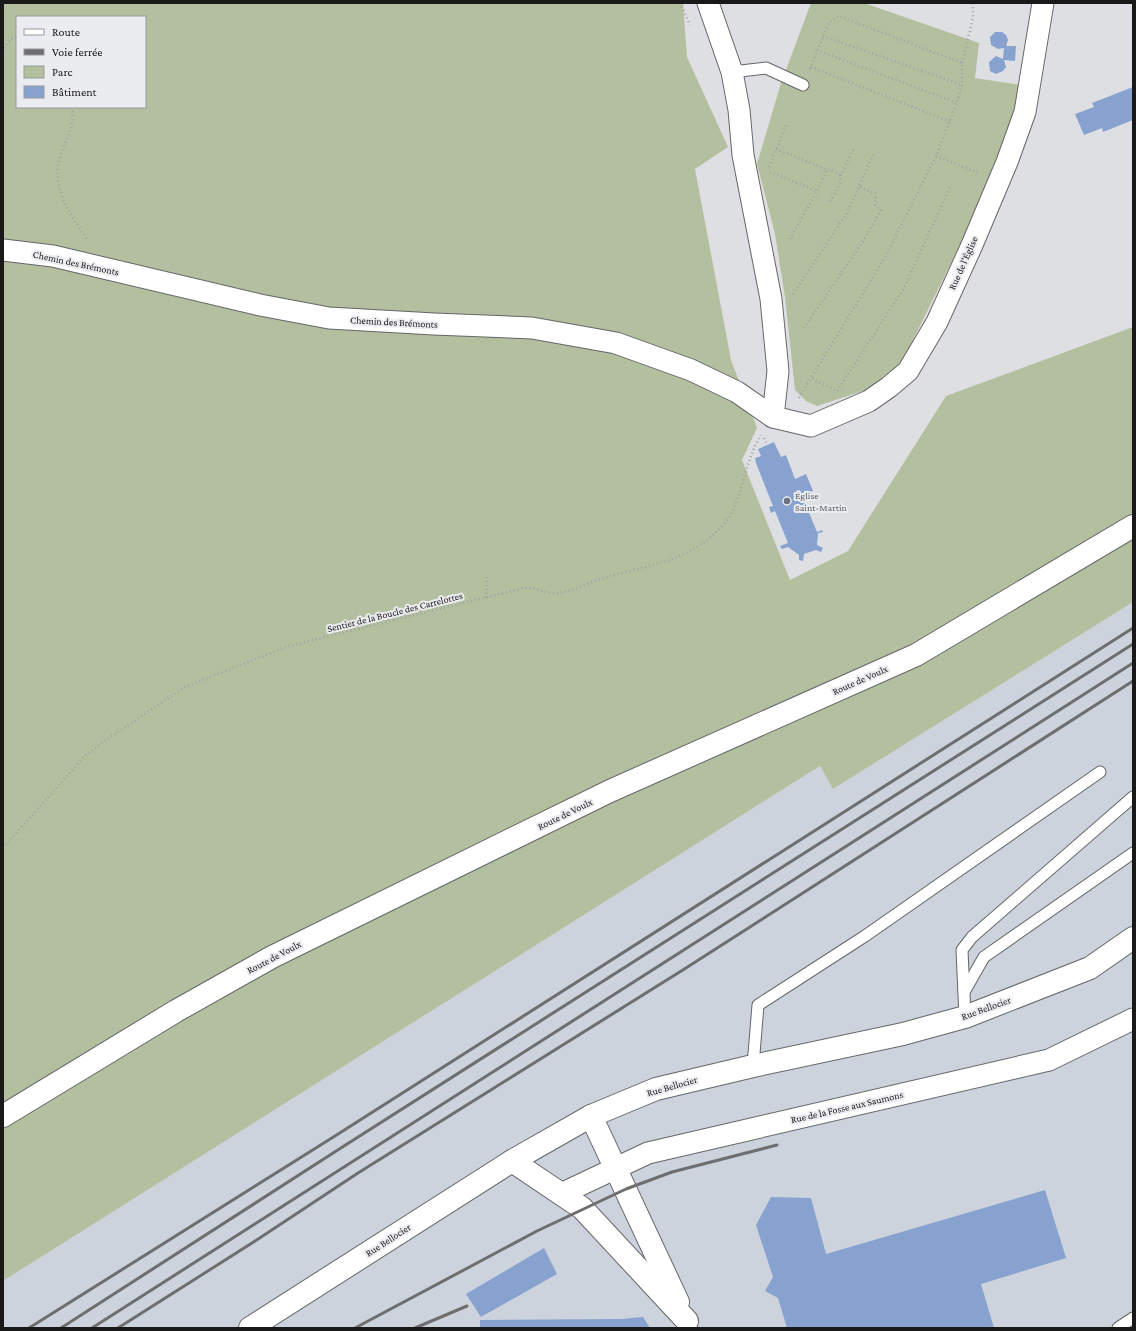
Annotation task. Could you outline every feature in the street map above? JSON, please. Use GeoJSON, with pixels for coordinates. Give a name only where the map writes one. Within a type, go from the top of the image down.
{"type":"FeatureCollection","features":[{"type":"Feature","properties":{"kind":"main road","name":"Route de Voulx"},"geometry":{"type":"LineString","coordinates":[[3,1116],[176,1011],[272,957],[610,791],[916,655],[1133,526]]}},
{"type":"Feature","properties":{"kind":"main road","name":"Rue Bellocier"},"geometry":{"type":"LineString","coordinates":[[250,1328],[512,1161],[592,1116],[656,1089],[753,1066],[902,1034],[965,1017],[1090,968],[1133,938]]}},
{"type":"Feature","properties":{"kind":"main road"},"geometry":{"type":"LineString","coordinates":[[592,1116],[689,1324]]}},
{"type":"Feature","properties":{"kind":"main road"},"geometry":{"type":"LineString","coordinates":[[512,1161],[582,1208],[689,1324]]}},
{"type":"Feature","properties":{"kind":"street"},"geometry":{"type":"LineString","coordinates":[[708,3],[732,72],[739,110],[743,155],[771,299],[778,371],[773,417]]}},
{"type":"Feature","properties":{"kind":"street","name":"Rue de l'Église"},"geometry":{"type":"LineString","coordinates":[[773,417],[811,426],[869,402],[908,371],[937,322],[972,245],[1007,162],[1024,112],[1043,3]]}},
{"type":"Feature","properties":{"kind":"street","name":"Chemin des Brémonts"},"geometry":{"type":"LineString","coordinates":[[3,250],[53,256],[260,305],[329,318],[532,328],[616,342],[691,370],[737,392],[773,417]]}},
{"type":"Feature","properties":{"kind":"street","name":"Rue de la Fosse aux Saumons"},"geometry":{"type":"LineString","coordinates":[[562,1194],[648,1153],[1049,1060],[1133,1019]]}},
{"type":"Feature","properties":{"kind":"lane"},"geometry":{"type":"LineString","coordinates":[[732,72],[766,68],[803,85]]}},
{"type":"Feature","properties":{"kind":"lane"},"geometry":{"type":"LineString","coordinates":[[753,1066],[758,1005],[865,936],[1100,772]]}},
{"type":"Feature","properties":{"kind":"lane"},"geometry":{"type":"LineString","coordinates":[[965,1017],[962,950],[972,936],[1133,797]]}},
{"type":"Feature","properties":{"kind":"lane"},"geometry":{"type":"LineString","coordinates":[[964,993],[984,956],[1133,853]]}},
{"type":"Feature","properties":{"kind":"lane"},"geometry":{"type":"LineString","coordinates":[[1118,1328],[1133,1318]]}},
{"type":"Feature","properties":{"kind":"path"},"geometry":{"type":"LineString","coordinates":[[951,185],[904,288],[837,391],[811,378],[886,257],[936,156],[951,122],[962,85],[962,63],[974,18],[973,3]]}},
{"type":"Feature","properties":{"kind":"path"},"geometry":{"type":"LineString","coordinates":[[803,85],[829,22],[839,16],[962,63]]}},
{"type":"Feature","properties":{"kind":"path"},"geometry":{"type":"LineString","coordinates":[[823,36],[962,85]]}},
{"type":"Feature","properties":{"kind":"path"},"geometry":{"type":"LineString","coordinates":[[3,52],[9,40],[16,37]]}},
{"type":"Feature","properties":{"kind":"path"},"geometry":{"type":"LineString","coordinates":[[817,50],[957,103]]}},
{"type":"Feature","properties":{"kind":"path"},"geometry":{"type":"LineString","coordinates":[[810,67],[951,122]]}},
{"type":"Feature","properties":{"kind":"path"},"geometry":{"type":"LineString","coordinates":[[73,108],[70,134],[62,152],[57,170],[57,184],[74,220],[88,240],[102,268]]}},
{"type":"Feature","properties":{"kind":"path"},"geometry":{"type":"LineString","coordinates":[[787,123],[767,171],[817,191]]}},
{"type":"Feature","properties":{"kind":"path"},"geometry":{"type":"LineString","coordinates":[[830,201],[840,184],[841,175],[854,148]]}},
{"type":"Feature","properties":{"kind":"path"},"geometry":{"type":"LineString","coordinates":[[776,149],[841,175]]}},
{"type":"Feature","properties":{"kind":"path"},"geometry":{"type":"LineString","coordinates":[[771,299],[794,294],[847,213],[874,154]]}},
{"type":"Feature","properties":{"kind":"path"},"geometry":{"type":"LineString","coordinates":[[936,156],[983,175]]}},
{"type":"Feature","properties":{"kind":"path"},"geometry":{"type":"LineString","coordinates":[[790,239],[817,191],[827,169]]}},
{"type":"Feature","properties":{"kind":"path"},"geometry":{"type":"LineString","coordinates":[[804,328],[862,244],[881,210],[875,205],[876,194],[860,186]]}},
{"type":"Feature","properties":{"kind":"path","name":"Sentier de la Boucle des Carrelottes"},"geometry":{"type":"LineString","coordinates":[[3,848],[84,757],[103,742],[185,687],[289,646],[532,588],[544,592],[557,593],[672,560],[688,553],[708,540],[729,518],[745,479],[754,446],[773,417]]}},
{"type":"Feature","properties":{"kind":"path"},"geometry":{"type":"LineString","coordinates":[[486,598],[487,575]]}},
{"type":"Feature","properties":{"kind":"shaded area"},"geometry":{"type":"Polygon","coordinates":[[[1133,602],[1133,1328],[3,1328],[3,1281],[820,766],[833,789],[1133,602]]]}},
{"type":"Feature","properties":{"kind":"green space"},"geometry":{"type":"Polygon","coordinates":[[[3,3],[683,3],[687,57],[728,147],[695,169],[731,360],[757,428],[742,460],[790,580],[848,551],[946,396],[1133,327],[1133,602],[833,789],[820,766],[3,1281],[3,3]]]}},
{"type":"Feature","properties":{"kind":"green space"},"geometry":{"type":"Polygon","coordinates":[[[811,3],[864,3],[979,43],[975,78],[1021,85],[1011,127],[992,180],[902,362],[866,390],[817,406],[806,401],[795,390],[785,297],[775,234],[757,164],[781,83],[811,3]]]}},
{"type":"Feature","properties":{"kind":"building"},"geometry":{"type":"Polygon","coordinates":[[[995,32],[1002,32],[1006,35],[1008,40],[1006,46],[1016,46],[1015,61],[1004,60],[1006,67],[1003,71],[996,74],[990,71],[989,62],[996,56],[1003,59],[1004,48],[998,49],[991,45],[990,37],[995,32]]]}},
{"type":"Feature","properties":{"kind":"building"},"geometry":{"type":"Polygon","coordinates":[[[1133,87],[1133,120],[1103,132],[1102,128],[1084,135],[1075,114],[1094,107],[1092,103],[1133,87]]]}},
{"type":"Feature","properties":{"kind":"building","name":"Église Saint-Martin"},"geometry":{"type":"Polygon","coordinates":[[[774,442],[781,457],[786,455],[795,479],[806,474],[813,491],[802,496],[817,532],[822,530],[823,532],[818,533],[817,545],[823,548],[821,552],[816,550],[804,554],[803,561],[799,560],[799,555],[788,547],[782,549],[780,546],[788,543],[775,511],[771,513],[769,507],[773,506],[756,463],[755,458],[761,456],[758,449],[774,442]]]}},
{"type":"Feature","properties":{"kind":"building"},"geometry":{"type":"Polygon","coordinates":[[[1045,1190],[1066,1258],[981,1284],[994,1328],[787,1328],[778,1298],[765,1291],[773,1277],[756,1225],[771,1197],[811,1198],[826,1254],[1045,1190]]]}},
{"type":"Feature","properties":{"kind":"building"},"geometry":{"type":"Polygon","coordinates":[[[544,1248],[557,1274],[481,1317],[466,1294],[544,1248]]]}},
{"type":"Feature","properties":{"kind":"building"},"geometry":{"type":"Polygon","coordinates":[[[643,1317],[650,1328],[480,1328],[480,1320],[621,1319],[643,1317]]]}},
{"type":"Feature","properties":{"kind":"railway"},"geometry":{"type":"LineString","coordinates":[[29,1328],[335,1136],[1133,628]]}},
{"type":"Feature","properties":{"kind":"railway"},"geometry":{"type":"LineString","coordinates":[[61,1328],[344,1146],[1133,644]]}},
{"type":"Feature","properties":{"kind":"railway"},"geometry":{"type":"LineString","coordinates":[[92,1328],[1133,663]]}},
{"type":"Feature","properties":{"kind":"railway"},"geometry":{"type":"LineString","coordinates":[[118,1328],[252,1243],[358,1173],[686,968],[1133,681]]}},
{"type":"Feature","properties":{"kind":"railway"},"geometry":{"type":"LineString","coordinates":[[355,1328],[537,1231],[626,1189],[672,1172],[777,1145]]}},
{"type":"Feature","properties":{"kind":"railway"},"geometry":{"type":"LineString","coordinates":[[415,1328],[467,1306]]}},
{"type":"Feature","properties":{"kind":"place","name":"Église Saint-Martin"},"geometry":{"type":"Point","coordinates":[787,501]}}]}
